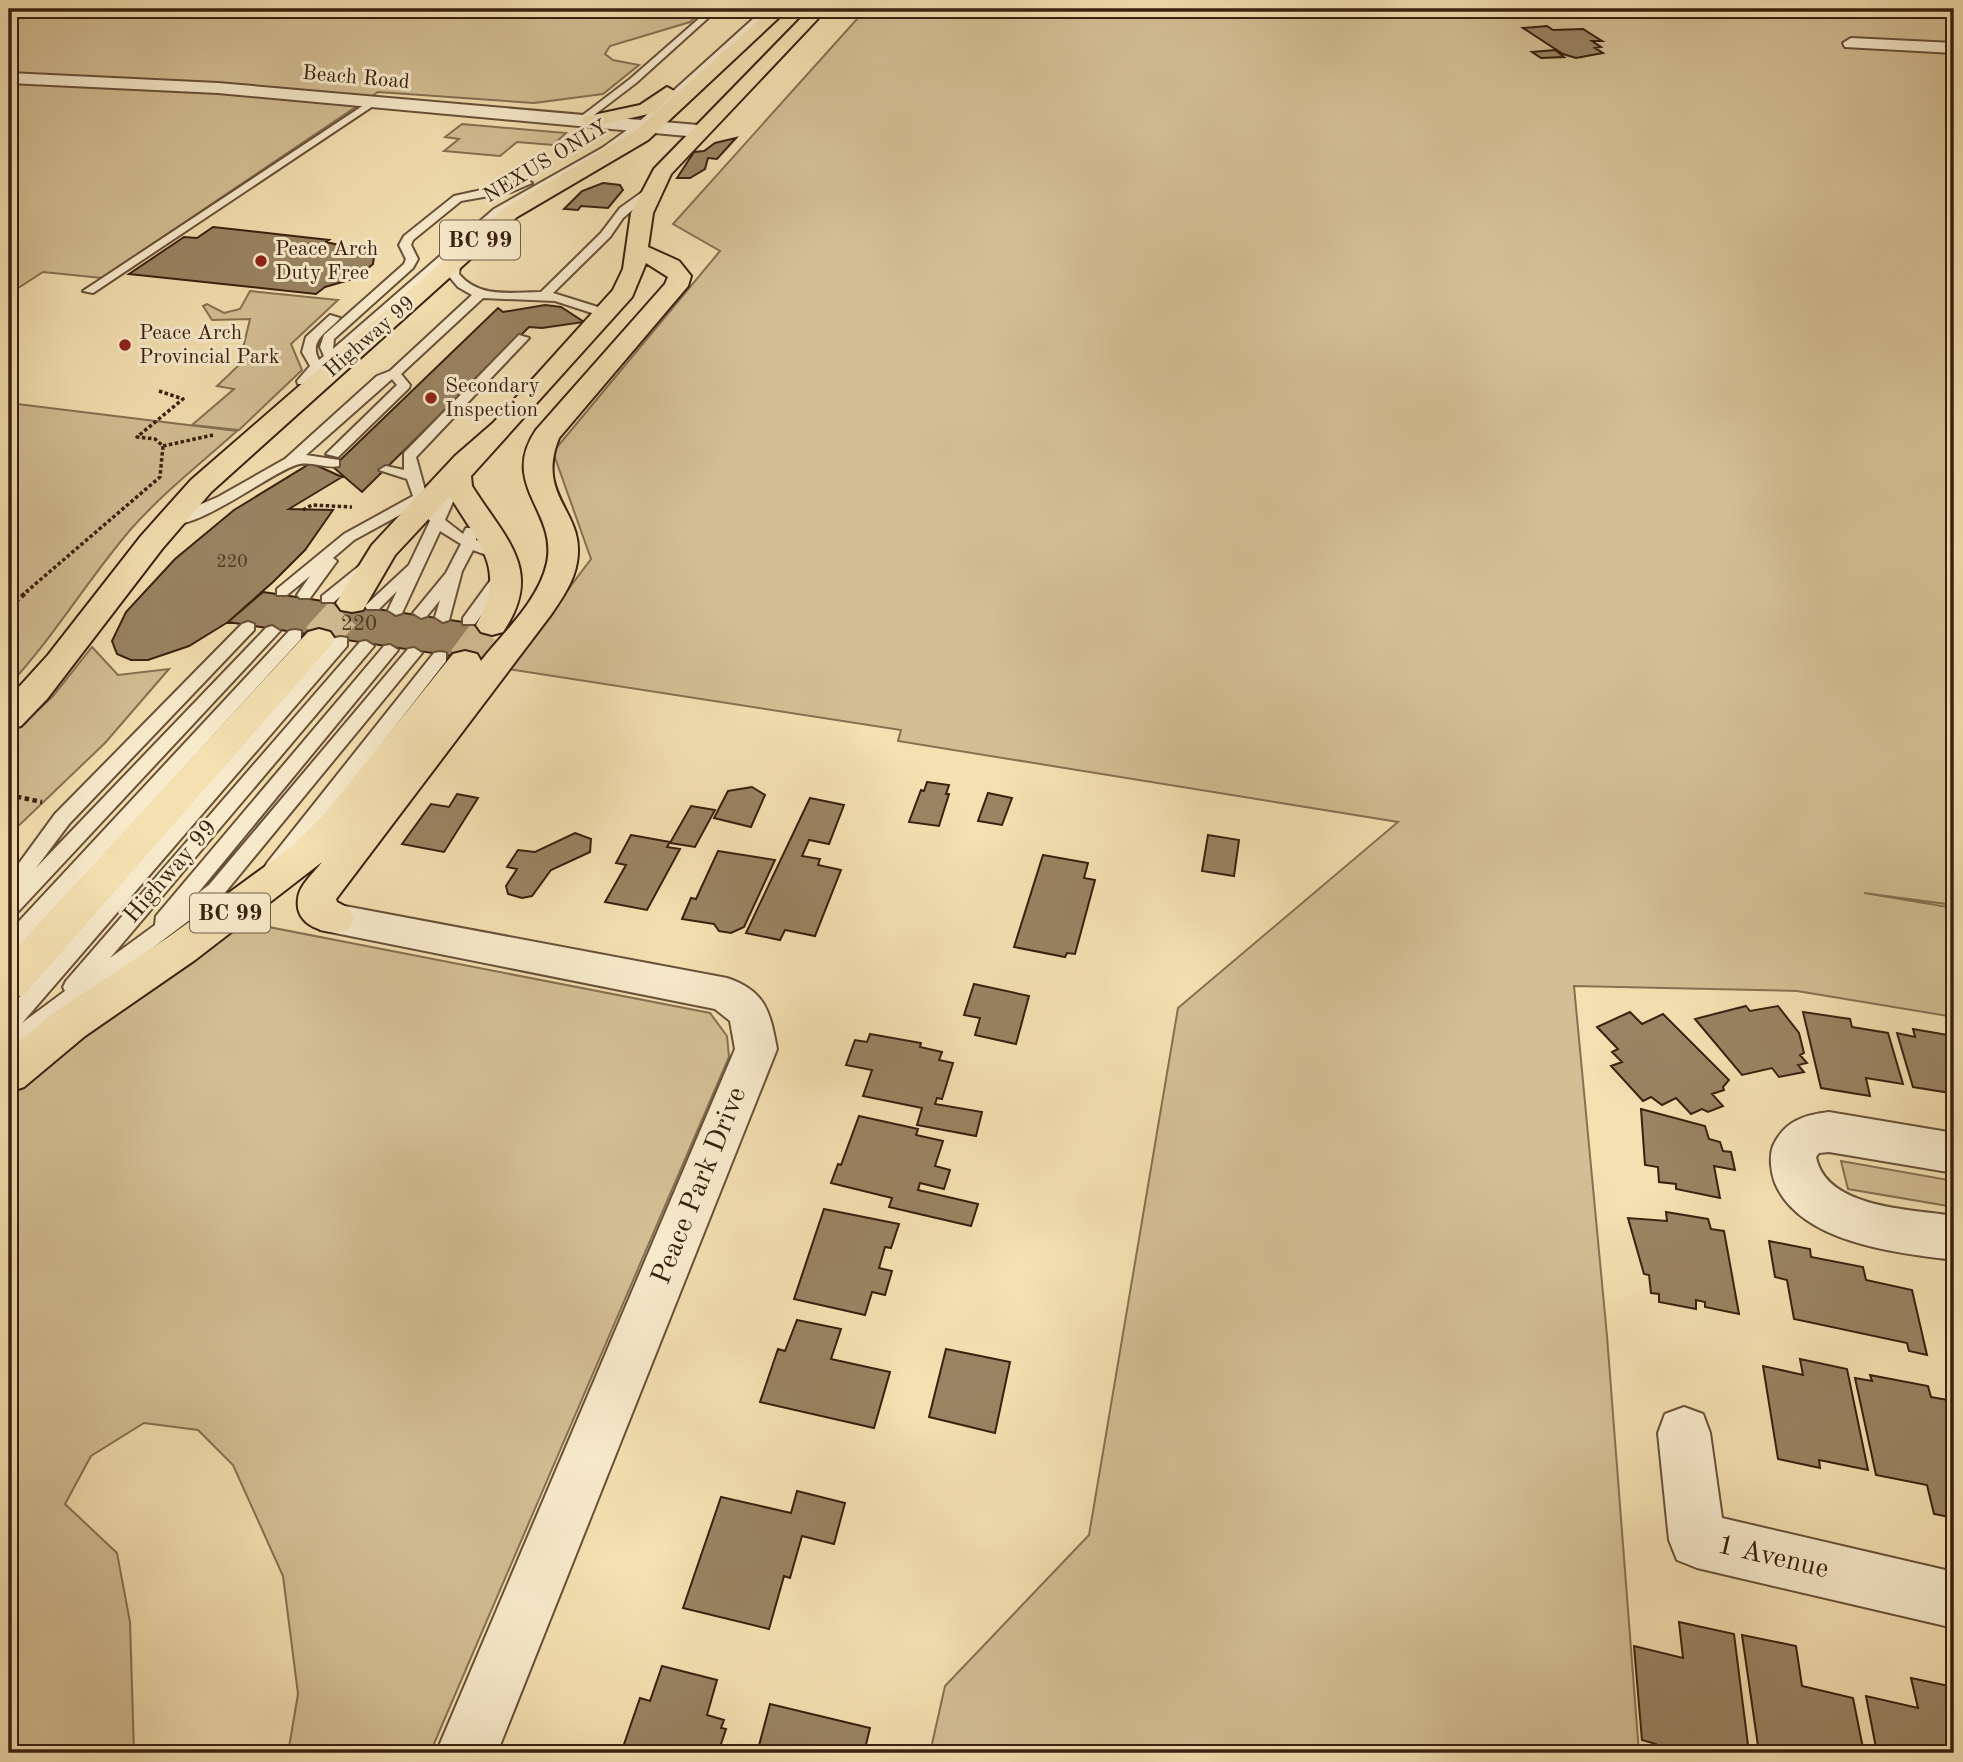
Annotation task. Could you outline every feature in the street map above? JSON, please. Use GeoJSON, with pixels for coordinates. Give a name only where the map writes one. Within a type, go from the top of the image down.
{"type":"FeatureCollection","features":[{"type":"Feature","properties":{"kind":"highway"},"geometry":{"type":"LineString","coordinates":[[351,603],[383,551],[427,509],[457,473],[502,429],[627,288],[634,269],[640,219],[649,192],[691,138],[819,9]]}},
{"type":"Feature","properties":{"kind":"highway"},"geometry":{"type":"LineString","coordinates":[[587,121],[646,109],[693,70],[772,12]]}},
{"type":"Feature","properties":{"kind":"highway","name":"Highway 99"},"geometry":{"type":"LineString","coordinates":[[9,718],[78,643],[156,534],[319,370],[527,201],[602,161],[644,129],[772,12]]}},
{"type":"Feature","properties":{"kind":"highway"},"geometry":{"type":"LineString","coordinates":[[334,919],[317,910],[317,895],[539,609],[558,577],[563,555],[562,538],[536,482],[536,453],[546,436],[676,286],[680,276],[671,266],[637,250]]}},
{"type":"Feature","properties":{"kind":"highway","name":"BC 99"},"geometry":{"type":"LineString","coordinates":[[9,697],[42,660],[152,514],[319,370]]}},
{"type":"Feature","properties":{"kind":"highway"},"geometry":{"type":"LineString","coordinates":[[457,473],[458,486],[472,513],[503,559],[509,593],[506,604],[481,623]]}},
{"type":"Feature","properties":{"kind":"highway","name":"Highway 99"},"geometry":{"type":"LineString","coordinates":[[9,983],[305,653]]}},
{"type":"Feature","properties":{"kind":"highway","name":"BC 99"},"geometry":{"type":"LineString","coordinates":[[9,1074],[86,1013],[215,924],[302,859],[336,825],[453,659]]}},
{"type":"Feature","properties":{"kind":"street"},"geometry":{"type":"LineString","coordinates":[[1851,43],[1954,48]]}},
{"type":"Feature","properties":{"kind":"street","name":"Beach Road"},"geometry":{"type":"LineString","coordinates":[[9,78],[218,88],[587,121],[691,138]]}},
{"type":"Feature","properties":{"kind":"street","name":"Peace Park Drive"},"geometry":{"type":"LineString","coordinates":[[334,919],[727,995],[749,1013],[756,1049],[467,1753]]}},
{"type":"Feature","properties":{"kind":"street"},"geometry":{"type":"LineString","coordinates":[[1954,1153],[1829,1132],[1812,1133],[1800,1140],[1793,1150],[1792,1164],[1797,1179],[1807,1193],[1839,1215],[1954,1238]]}},
{"type":"Feature","properties":{"kind":"street","name":"1 Avenue"},"geometry":{"type":"LineString","coordinates":[[1684,1433],[1698,1540],[1954,1600]]}},
{"type":"Feature","properties":{"kind":"lane"},"geometry":{"type":"LineString","coordinates":[[587,121],[714,9]]}},
{"type":"Feature","properties":{"kind":"lane","name":"NEXUS ONLY"},"geometry":{"type":"LineString","coordinates":[[319,370],[507,204],[644,129],[725,48]]}},
{"type":"Feature","properties":{"kind":"lane"},"geometry":{"type":"LineString","coordinates":[[89,291],[373,102]]}},
{"type":"Feature","properties":{"kind":"lane"},"geometry":{"type":"LineString","coordinates":[[319,370],[326,342],[333,331],[411,262],[405,242],[458,198],[517,188],[584,155],[613,145]]}},
{"type":"Feature","properties":{"kind":"lane"},"geometry":{"type":"LineString","coordinates":[[545,295],[606,235],[611,223],[628,206],[649,192]]}},
{"type":"Feature","properties":{"kind":"lane"},"geometry":{"type":"LineString","coordinates":[[319,370],[308,352],[310,340],[397,263],[394,241],[415,230]]}},
{"type":"Feature","properties":{"kind":"lane"},"geometry":{"type":"LineString","coordinates":[[457,260],[455,277],[468,289],[523,298],[545,295],[597,311],[601,319]]}},
{"type":"Feature","properties":{"kind":"lane"},"geometry":{"type":"LineString","coordinates":[[156,534],[171,522],[223,500],[290,462],[382,379],[394,374],[481,293]]}},
{"type":"Feature","properties":{"kind":"lane"},"geometry":{"type":"LineString","coordinates":[[512,309],[523,298]]}},
{"type":"Feature","properties":{"kind":"lane"},"geometry":{"type":"LineString","coordinates":[[503,559],[469,544],[427,509],[413,477],[410,456],[523,338]]}},
{"type":"Feature","properties":{"kind":"lane"},"geometry":{"type":"LineString","coordinates":[[290,462],[333,459],[404,385],[394,374]]}},
{"type":"Feature","properties":{"kind":"lane"},"geometry":{"type":"LineString","coordinates":[[386,470],[413,477]]}},
{"type":"Feature","properties":{"kind":"lane"},"geometry":{"type":"LineString","coordinates":[[282,592],[360,530],[427,509]]}},
{"type":"Feature","properties":{"kind":"lane"},"geometry":{"type":"LineString","coordinates":[[396,610],[417,560],[427,509]]}},
{"type":"Feature","properties":{"kind":"lane"},"geometry":{"type":"LineString","coordinates":[[421,613],[457,566],[469,544],[472,513]]}},
{"type":"Feature","properties":{"kind":"lane"},"geometry":{"type":"LineString","coordinates":[[305,595],[342,543]]}},
{"type":"Feature","properties":{"kind":"lane"},"geometry":{"type":"LineString","coordinates":[[351,603],[417,560]]}},
{"type":"Feature","properties":{"kind":"lane"},"geometry":{"type":"LineString","coordinates":[[443,617],[448,607],[457,566]]}},
{"type":"Feature","properties":{"kind":"lane"},"geometry":{"type":"LineString","coordinates":[[9,891],[62,819],[248,627]]}},
{"type":"Feature","properties":{"kind":"lane"},"geometry":{"type":"LineString","coordinates":[[9,909],[272,631]]}},
{"type":"Feature","properties":{"kind":"lane","name":"Highway 99"},"geometry":{"type":"LineString","coordinates":[[14,1034],[78,981],[366,646]]}},
{"type":"Feature","properties":{"kind":"lane","name":"Highway 99"},"geometry":{"type":"LineString","coordinates":[[107,971],[166,918],[390,650]]}},
{"type":"Feature","properties":{"kind":"lane"},"geometry":{"type":"LineString","coordinates":[[9,945],[305,653]]}},
{"type":"Feature","properties":{"kind":"lane","name":"Highway 99"},"geometry":{"type":"LineString","coordinates":[[14,1034],[305,653]]}},
{"type":"Feature","properties":{"kind":"lane"},"geometry":{"type":"LineString","coordinates":[[391,682],[414,653]]}},
{"type":"Feature","properties":{"kind":"lane","name":"Highway 99"},"geometry":{"type":"LineString","coordinates":[[14,1034],[202,902],[232,874],[391,682]]}},
{"type":"Feature","properties":{"kind":"path"},"geometry":{"type":"LineString","coordinates":[[159,391],[183,399],[137,437],[155,439],[163,446]]}},
{"type":"Feature","properties":{"kind":"path"},"geometry":{"type":"LineString","coordinates":[[163,446],[216,435]]}},
{"type":"Feature","properties":{"kind":"path"},"geometry":{"type":"LineString","coordinates":[[9,607],[160,477],[163,446]]}},
{"type":"Feature","properties":{"kind":"path"},"geometry":{"type":"LineString","coordinates":[[303,510],[312,505],[352,507]]}},
{"type":"Feature","properties":{"kind":"path"},"geometry":{"type":"LineString","coordinates":[[9,795],[51,803]]}},
{"type":"Feature","properties":{"kind":"shaded area"},"geometry":{"type":"Polygon","coordinates":[[[9,9],[705,9],[690,22],[610,46],[605,54],[613,60],[639,65],[603,94],[534,103],[378,92],[102,278],[43,272],[9,294],[9,9]]]}},
{"type":"Feature","properties":{"kind":"shaded area"},"geometry":{"type":"Polygon","coordinates":[[[866,9],[1954,9],[1954,905],[1864,893],[1954,908],[1954,1017],[1797,991],[1574,986],[1607,1336],[1639,1753],[930,1753],[945,1686],[1089,1535],[1178,1008],[1398,822],[898,741],[901,730],[508,669],[591,559],[553,452],[720,251],[673,224],[866,9]]]}},
{"type":"Feature","properties":{"kind":"shaded area"},"geometry":{"type":"Polygon","coordinates":[[[462,124],[566,133],[553,145],[517,142],[500,156],[444,151],[459,139],[445,137],[462,124]]]}},
{"type":"Feature","properties":{"kind":"shaded area"},"geometry":{"type":"Polygon","coordinates":[[[250,291],[338,300],[291,344],[302,370],[239,430],[192,425],[234,389],[217,386],[239,365],[250,319],[212,320],[203,306],[207,304],[224,313],[240,309],[250,291]]]}},
{"type":"Feature","properties":{"kind":"shaded area"},"geometry":{"type":"Polygon","coordinates":[[[9,403],[237,431],[169,491],[131,529],[9,685],[9,403]]]}},
{"type":"Feature","properties":{"kind":"shaded area"},"geometry":{"type":"Polygon","coordinates":[[[92,647],[118,675],[169,669],[105,743],[9,835],[9,737],[53,696],[92,647]]]}},
{"type":"Feature","properties":{"kind":"shaded area"},"geometry":{"type":"Polygon","coordinates":[[[243,922],[710,1013],[727,1036],[729,1057],[430,1753],[288,1753],[298,1694],[283,1576],[233,1465],[198,1430],[144,1423],[91,1456],[65,1504],[117,1553],[130,1622],[134,1753],[9,1753],[9,1087],[53,1050],[243,922]]]}},
{"type":"Feature","properties":{"kind":"shaded area"},"geometry":{"type":"Polygon","coordinates":[[[1841,1161],[1954,1181],[1954,1207],[1848,1189],[1841,1161]]]}},
{"type":"Feature","properties":{"kind":"building"},"geometry":{"type":"Polygon","coordinates":[[[1547,26],[1553,30],[1583,29],[1602,41],[1592,41],[1601,47],[1595,48],[1603,53],[1576,58],[1563,54],[1523,28],[1547,26]]]}},
{"type":"Feature","properties":{"kind":"building"},"geometry":{"type":"Polygon","coordinates":[[[1555,50],[1564,57],[1541,58],[1532,52],[1555,50]]]}},
{"type":"Feature","properties":{"kind":"building"},"geometry":{"type":"Polygon","coordinates":[[[736,138],[717,159],[708,158],[705,169],[690,178],[677,178],[694,152],[704,151],[715,143],[736,138]]]}},
{"type":"Feature","properties":{"kind":"building"},"geometry":{"type":"Polygon","coordinates":[[[603,183],[620,185],[623,190],[608,208],[581,206],[578,210],[564,209],[582,191],[603,183]]]}},
{"type":"Feature","properties":{"kind":"building","name":"Peace Arch Duty Free"},"geometry":{"type":"Polygon","coordinates":[[[213,227],[329,240],[326,242],[370,252],[374,257],[373,264],[356,278],[325,287],[316,294],[129,274],[184,237],[197,238],[213,227]]]}},
{"type":"Feature","properties":{"kind":"building","name":"Secondary Inspection"},"geometry":{"type":"Polygon","coordinates":[[[545,305],[561,307],[584,322],[542,328],[529,327],[362,492],[333,467],[498,308],[503,312],[545,305]]]}},
{"type":"Feature","properties":{"kind":"building"},"geometry":{"type":"Polygon","coordinates":[[[311,463],[342,477],[289,509],[333,510],[305,550],[273,582],[228,622],[189,646],[148,660],[131,660],[117,654],[112,641],[126,612],[175,559],[234,510],[311,463]]]}},
{"type":"Feature","properties":{"kind":"building"},"geometry":{"type":"Polygon","coordinates":[[[263,592],[490,626],[465,658],[228,622],[263,592]]]}},
{"type":"Feature","properties":{"kind":"building"},"geometry":{"type":"Polygon","coordinates":[[[927,782],[949,785],[946,794],[949,794],[939,826],[909,822],[921,790],[924,791],[927,782]]]}},
{"type":"Feature","properties":{"kind":"building"},"geometry":{"type":"Polygon","coordinates":[[[752,787],[765,795],[751,827],[714,818],[728,791],[752,787]]]}},
{"type":"Feature","properties":{"kind":"building"},"geometry":{"type":"Polygon","coordinates":[[[988,793],[1012,798],[1002,825],[978,821],[988,793]]]}},
{"type":"Feature","properties":{"kind":"building"},"geometry":{"type":"Polygon","coordinates":[[[457,794],[478,798],[444,852],[402,844],[431,804],[449,807],[457,794]]]}},
{"type":"Feature","properties":{"kind":"building"},"geometry":{"type":"Polygon","coordinates":[[[810,798],[844,805],[829,844],[809,840],[802,856],[820,859],[818,865],[841,870],[815,936],[785,930],[780,940],[746,933],[810,798]]]}},
{"type":"Feature","properties":{"kind":"building"},"geometry":{"type":"Polygon","coordinates":[[[691,806],[715,810],[695,847],[670,843],[691,806]]]}},
{"type":"Feature","properties":{"kind":"building"},"geometry":{"type":"Polygon","coordinates":[[[575,833],[591,839],[590,852],[551,870],[532,896],[522,898],[508,894],[506,886],[517,869],[507,867],[518,850],[535,852],[575,833]]]}},
{"type":"Feature","properties":{"kind":"building"},"geometry":{"type":"Polygon","coordinates":[[[631,835],[670,842],[667,847],[680,849],[647,910],[605,902],[626,865],[616,863],[631,835]]]}},
{"type":"Feature","properties":{"kind":"building"},"geometry":{"type":"Polygon","coordinates":[[[1208,835],[1239,840],[1234,876],[1202,871],[1208,835]]]}},
{"type":"Feature","properties":{"kind":"building"},"geometry":{"type":"Polygon","coordinates":[[[718,851],[775,860],[744,927],[731,933],[719,931],[714,924],[682,919],[691,898],[696,899],[718,851]]]}},
{"type":"Feature","properties":{"kind":"building"},"geometry":{"type":"Polygon","coordinates":[[[1043,855],[1088,863],[1084,878],[1095,880],[1075,954],[1067,953],[1065,957],[1014,947],[1043,855]]]}},
{"type":"Feature","properties":{"kind":"building"},"geometry":{"type":"Polygon","coordinates":[[[974,984],[1029,996],[1016,1044],[975,1035],[980,1018],[964,1015],[974,984]]]}},
{"type":"Feature","properties":{"kind":"building"},"geometry":{"type":"Polygon","coordinates":[[[1746,1006],[1750,1011],[1778,1006],[1799,1033],[1804,1053],[1800,1055],[1807,1063],[1798,1065],[1804,1072],[1779,1077],[1772,1068],[1742,1075],[1695,1019],[1746,1006]]]}},
{"type":"Feature","properties":{"kind":"building"},"geometry":{"type":"Polygon","coordinates":[[[1630,1012],[1642,1024],[1663,1014],[1729,1080],[1723,1087],[1724,1090],[1712,1094],[1723,1106],[1708,1112],[1702,1109],[1691,1114],[1676,1098],[1662,1105],[1651,1097],[1643,1101],[1611,1066],[1622,1062],[1612,1052],[1618,1049],[1597,1027],[1630,1012]]]}},
{"type":"Feature","properties":{"kind":"building"},"geometry":{"type":"Polygon","coordinates":[[[1803,1012],[1850,1019],[1852,1027],[1888,1033],[1903,1084],[1866,1078],[1870,1096],[1821,1088],[1803,1012]]]}},
{"type":"Feature","properties":{"kind":"building"},"geometry":{"type":"Polygon","coordinates":[[[1913,1029],[1954,1036],[1954,1105],[1950,1093],[1913,1087],[1897,1033],[1915,1037],[1913,1029]]]}},
{"type":"Feature","properties":{"kind":"building"},"geometry":{"type":"Polygon","coordinates":[[[870,1034],[921,1043],[920,1047],[942,1052],[939,1060],[953,1063],[942,1099],[937,1098],[935,1104],[982,1112],[976,1136],[917,1125],[922,1108],[863,1096],[872,1070],[846,1065],[855,1040],[867,1042],[870,1034]]]}},
{"type":"Feature","properties":{"kind":"building"},"geometry":{"type":"Polygon","coordinates":[[[1641,1109],[1705,1126],[1709,1139],[1720,1142],[1723,1151],[1731,1152],[1735,1170],[1714,1166],[1720,1198],[1676,1189],[1676,1184],[1659,1182],[1658,1167],[1645,1165],[1641,1109]]]}},
{"type":"Feature","properties":{"kind":"building"},"geometry":{"type":"Polygon","coordinates":[[[859,1116],[918,1129],[916,1135],[943,1141],[935,1166],[950,1170],[944,1189],[920,1183],[918,1190],[978,1204],[971,1226],[889,1207],[892,1198],[831,1183],[838,1164],[841,1165],[859,1116]]]}},
{"type":"Feature","properties":{"kind":"building"},"geometry":{"type":"Polygon","coordinates":[[[824,1209],[899,1224],[891,1248],[885,1247],[879,1268],[892,1271],[885,1295],[872,1292],[865,1315],[794,1299],[824,1209]]]}},
{"type":"Feature","properties":{"kind":"building"},"geometry":{"type":"Polygon","coordinates":[[[1666,1212],[1708,1219],[1711,1229],[1724,1231],[1739,1314],[1705,1307],[1705,1302],[1696,1300],[1696,1309],[1659,1302],[1659,1294],[1651,1293],[1649,1275],[1644,1274],[1628,1218],[1667,1221],[1666,1212]]]}},
{"type":"Feature","properties":{"kind":"building"},"geometry":{"type":"Polygon","coordinates":[[[1769,1241],[1810,1249],[1811,1257],[1863,1267],[1866,1280],[1912,1290],[1927,1355],[1909,1351],[1907,1343],[1794,1319],[1787,1280],[1775,1277],[1769,1241]]]}},
{"type":"Feature","properties":{"kind":"building"},"geometry":{"type":"Polygon","coordinates":[[[797,1320],[841,1329],[831,1359],[890,1372],[874,1428],[760,1402],[778,1349],[785,1351],[797,1320]]]}},
{"type":"Feature","properties":{"kind":"building"},"geometry":{"type":"Polygon","coordinates":[[[946,1349],[1010,1362],[995,1433],[929,1417],[946,1349]]]}},
{"type":"Feature","properties":{"kind":"building"},"geometry":{"type":"Polygon","coordinates":[[[1800,1359],[1847,1369],[1868,1470],[1819,1460],[1820,1468],[1778,1459],[1763,1366],[1803,1375],[1800,1359]]]}},
{"type":"Feature","properties":{"kind":"building"},"geometry":{"type":"Polygon","coordinates":[[[1870,1375],[1928,1386],[1931,1397],[1954,1401],[1954,1518],[1934,1514],[1927,1485],[1876,1475],[1855,1378],[1872,1381],[1870,1375]]]}},
{"type":"Feature","properties":{"kind":"building"},"geometry":{"type":"Polygon","coordinates":[[[797,1491],[845,1503],[834,1544],[802,1536],[790,1578],[784,1576],[769,1629],[683,1608],[721,1497],[791,1513],[797,1491]]]}},
{"type":"Feature","properties":{"kind":"building"},"geometry":{"type":"Polygon","coordinates":[[[1679,1622],[1734,1634],[1749,1753],[1657,1753],[1656,1744],[1642,1740],[1634,1646],[1683,1658],[1679,1622]]]}},
{"type":"Feature","properties":{"kind":"building"},"geometry":{"type":"Polygon","coordinates":[[[1742,1635],[1796,1646],[1802,1686],[1853,1698],[1864,1753],[1759,1753],[1742,1635]]]}},
{"type":"Feature","properties":{"kind":"building"},"geometry":{"type":"Polygon","coordinates":[[[662,1666],[717,1680],[707,1715],[724,1720],[721,1728],[726,1729],[718,1753],[621,1753],[640,1698],[650,1701],[662,1666]]]}},
{"type":"Feature","properties":{"kind":"building"},"geometry":{"type":"Polygon","coordinates":[[[1911,1678],[1954,1687],[1954,1753],[1877,1753],[1866,1696],[1918,1708],[1911,1678]]]}},
{"type":"Feature","properties":{"kind":"building"},"geometry":{"type":"Polygon","coordinates":[[[770,1704],[870,1728],[864,1753],[757,1753],[770,1704]]]}},
{"type":"Feature","properties":{"kind":"tunnel"},"geometry":{"type":"LineString","coordinates":[[319,639],[352,603]]}},
{"type":"Feature","properties":{"kind":"tunnel"},"geometry":{"type":"LineString","coordinates":[[465,661],[492,625]]}},
{"type":"Feature","properties":{"kind":"place","name":"Peace Arch Duty Free"},"geometry":{"type":"Point","coordinates":[261,261]}},
{"type":"Feature","properties":{"kind":"place","name":"Peace Arch Provincial Park"},"geometry":{"type":"Point","coordinates":[125,345]}},
{"type":"Feature","properties":{"kind":"place","name":"Secondary Inspection"},"geometry":{"type":"Point","coordinates":[431,398]}}]}
